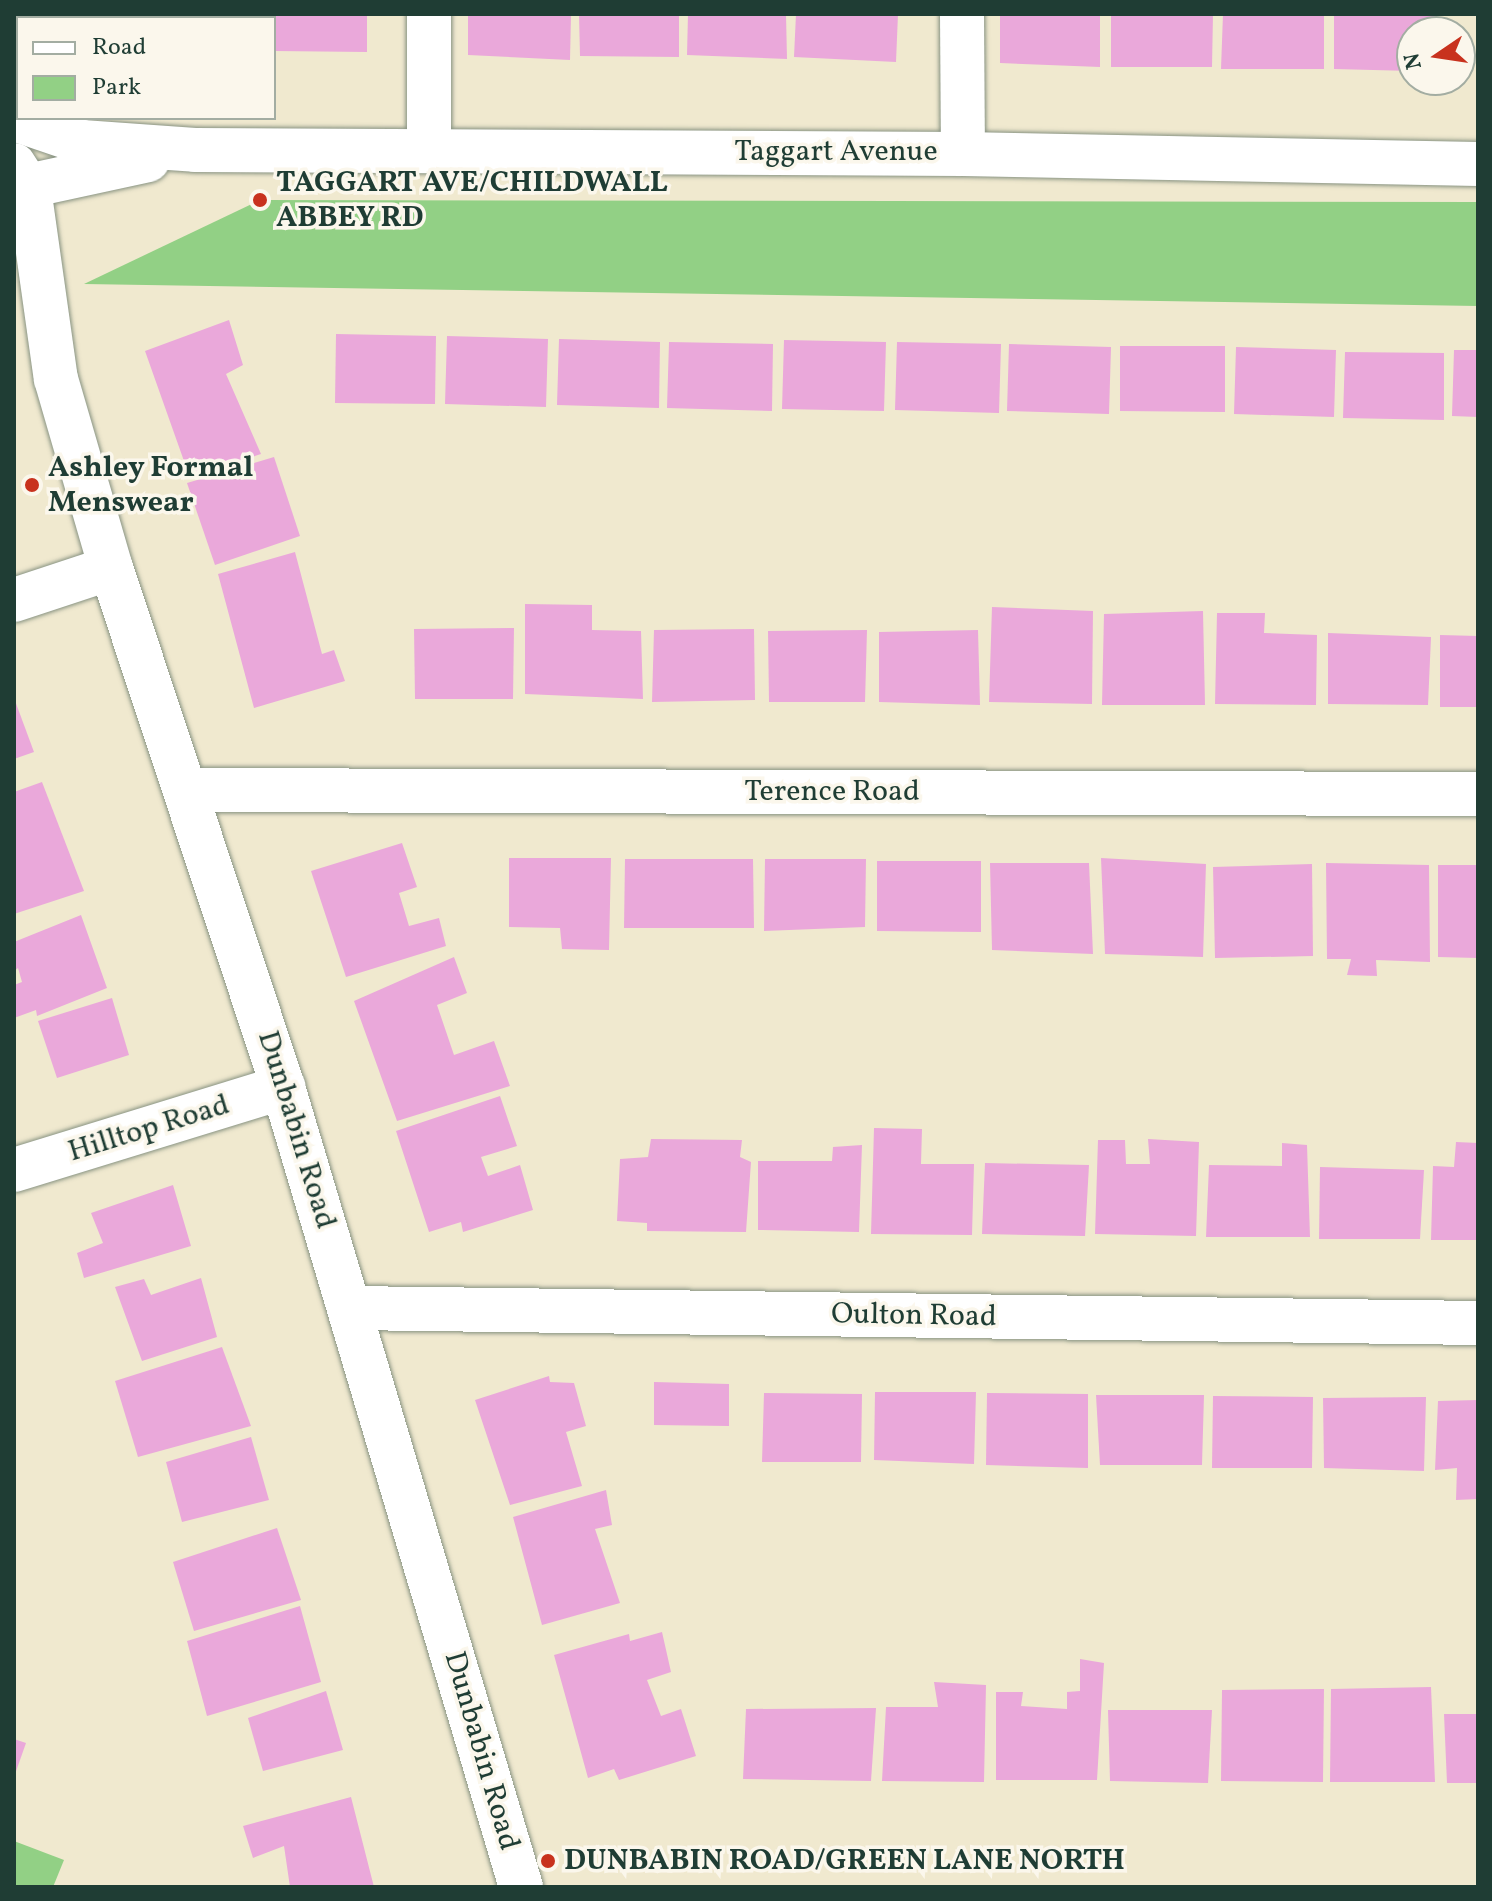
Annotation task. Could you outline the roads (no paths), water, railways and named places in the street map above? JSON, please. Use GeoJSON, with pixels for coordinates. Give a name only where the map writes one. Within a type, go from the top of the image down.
{"type":"FeatureCollection","features":[{"type":"Feature","properties":{"kind":"street"},"geometry":{"type":"LineString","coordinates":[[429,14],[429,149]]}},
{"type":"Feature","properties":{"kind":"street"},"geometry":{"type":"LineString","coordinates":[[962,14],[963,154]]}},
{"type":"Feature","properties":{"kind":"street","name":"Taggart Avenue"},"geometry":{"type":"LineString","coordinates":[[17,120],[82,142],[195,134],[429,149],[963,154],[1478,164]]}},
{"type":"Feature","properties":{"kind":"street","name":"Taggart Avenue"},"geometry":{"type":"LineString","coordinates":[[19,181],[195,134]]}},
{"type":"Feature","properties":{"kind":"street","name":"Dunbabin Road"},"geometry":{"type":"LineString","coordinates":[[19,181],[56,379],[111,568],[283,1087],[521,1887]]}},
{"type":"Feature","properties":{"kind":"street","name":"Dunbabin Road"},"geometry":{"type":"LineString","coordinates":[[14,312],[56,379]]}},
{"type":"Feature","properties":{"kind":"street"},"geometry":{"type":"LineString","coordinates":[[14,600],[111,568]]}},
{"type":"Feature","properties":{"kind":"street","name":"Terence Road"},"geometry":{"type":"LineString","coordinates":[[187,790],[1478,794]]}},
{"type":"Feature","properties":{"kind":"street","name":"Hilltop Road"},"geometry":{"type":"LineString","coordinates":[[14,1170],[283,1087]]}},
{"type":"Feature","properties":{"kind":"street","name":"Oulton Road"},"geometry":{"type":"LineString","coordinates":[[350,1308],[1478,1323]]}},
{"type":"Feature","properties":{"kind":"place","name":"TAGGART AVE/CHILDWALL ABBEY RD"},"geometry":{"type":"Point","coordinates":[260,200]}},
{"type":"Feature","properties":{"kind":"place","name":"Ashley Formal Menswear"},"geometry":{"type":"Point","coordinates":[32,485]}},
{"type":"Feature","properties":{"kind":"place","name":"DUNBABIN ROAD/GREEN LANE NORTH"},"geometry":{"type":"Point","coordinates":[548,1861]}}]}
